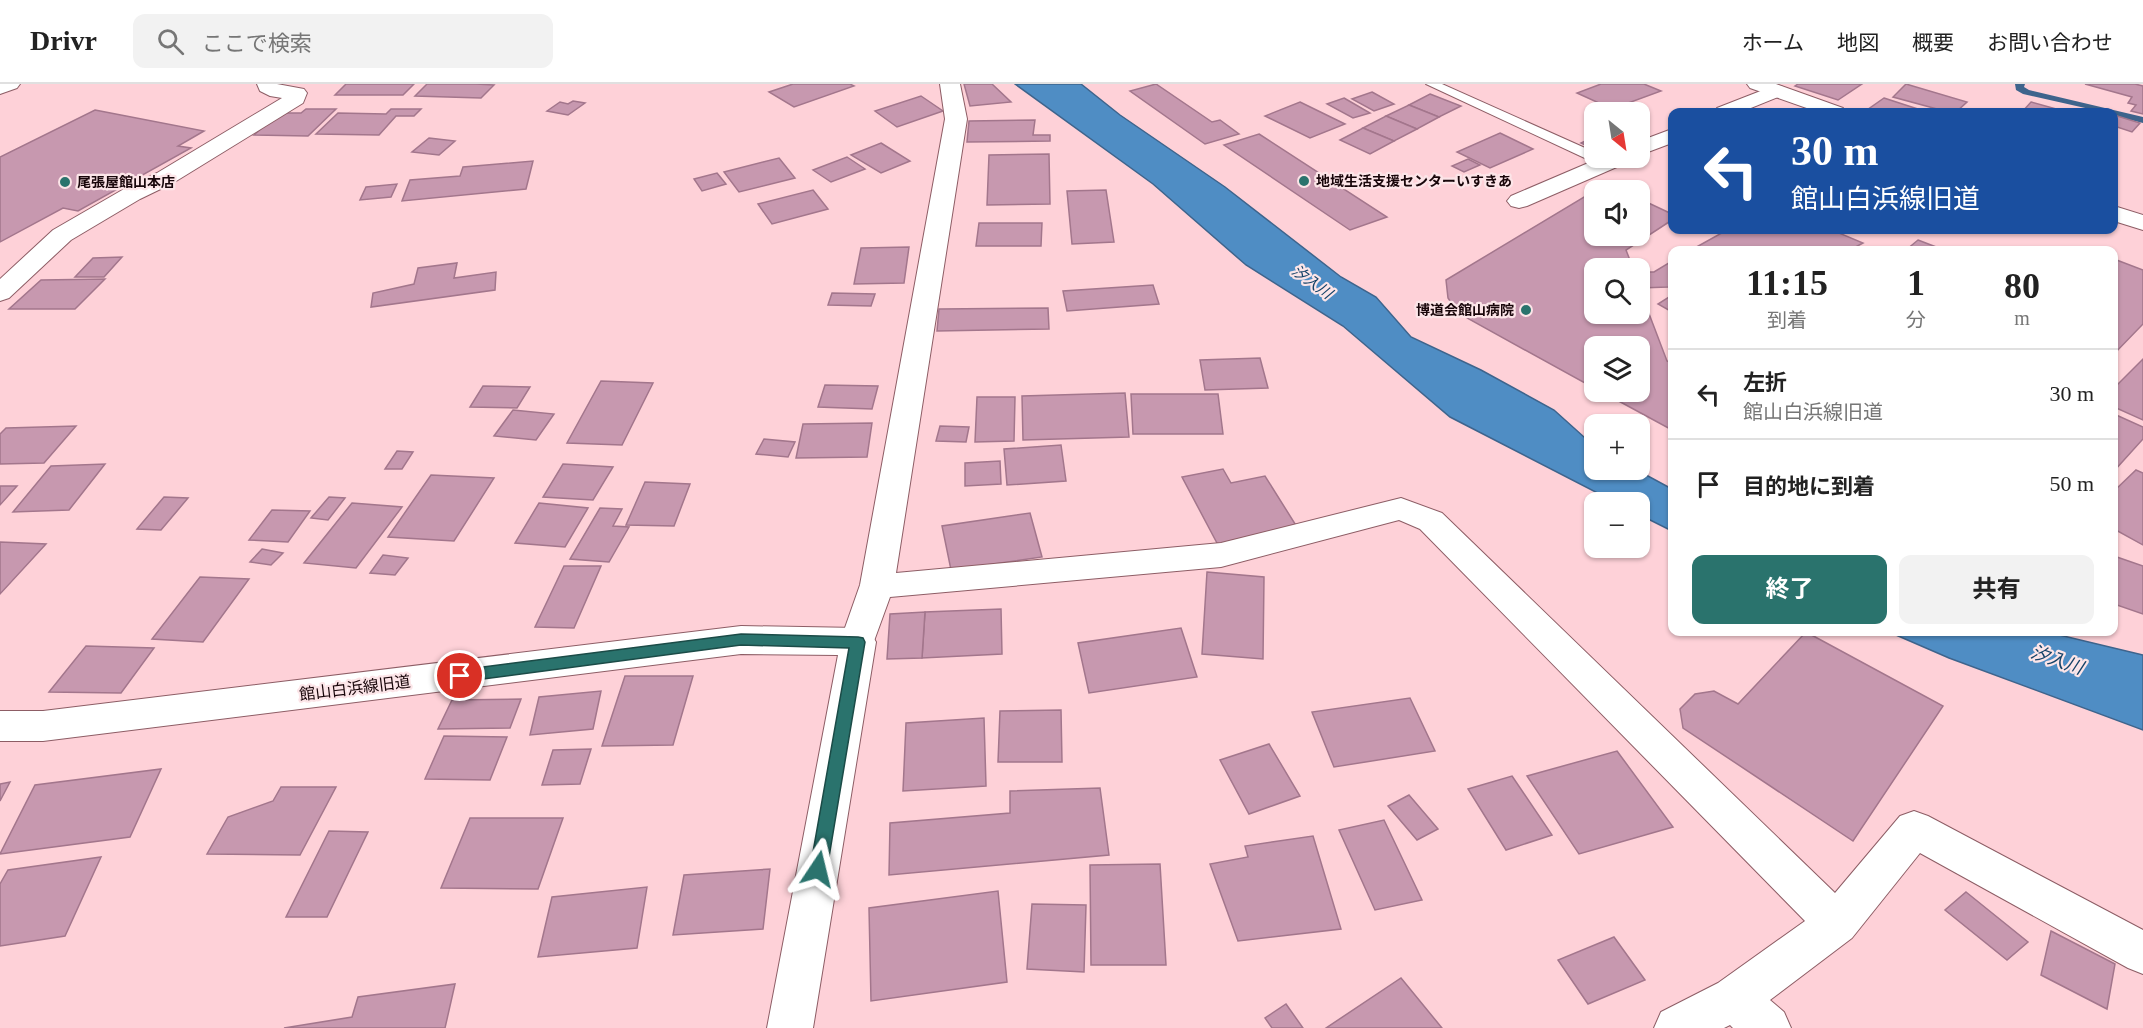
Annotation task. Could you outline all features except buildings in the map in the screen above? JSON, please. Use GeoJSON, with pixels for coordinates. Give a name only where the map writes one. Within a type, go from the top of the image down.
{"type":"FeatureCollection","features":[{"type":"Feature","properties":{"kind":"street"},"geometry":{"type":"LineString","coordinates":[[0,88],[10,84]]}},
{"type":"Feature","properties":{"kind":"street"},"geometry":{"type":"LineString","coordinates":[[0,293],[62,235],[132,194],[165,178],[296,99],[297,93],[277,92],[267,87],[267,84]]}},
{"type":"Feature","properties":{"kind":"street"},"geometry":{"type":"LineString","coordinates":[[790,1028],[858,642],[877,585],[956,119],[950,84]]}},
{"type":"Feature","properties":{"kind":"street"},"geometry":{"type":"LineString","coordinates":[[1731,108],[1767,87],[1825,108]]}},
{"type":"Feature","properties":{"kind":"street"},"geometry":{"type":"LineString","coordinates":[[1650,144],[1668,137]]}},
{"type":"Feature","properties":{"kind":"street"},"geometry":{"type":"LineString","coordinates":[[1519,201],[1586,168]]}},
{"type":"Feature","properties":{"kind":"street"},"geometry":{"type":"LineString","coordinates":[[2118,214],[2143,223]]}},
{"type":"Feature","properties":{"kind":"street"},"geometry":{"type":"LineString","coordinates":[[877,585],[902,585],[1221,555],[1401,509],[1431,521],[1837,924]]}},
{"type":"Feature","properties":{"kind":"street","name":"館山白浜線旧道"},"geometry":{"type":"LineString","coordinates":[[0,726],[54,724],[741,640],[858,642]]}},
{"type":"Feature","properties":{"kind":"street"},"geometry":{"type":"LineString","coordinates":[[1677,1028],[1734,999],[1837,924],[1914,829],[2143,953]]}},
{"type":"Feature","properties":{"kind":"street"},"geometry":{"type":"LineString","coordinates":[[1734,999],[1768,1028]]}},
{"type":"Feature","properties":{"kind":"lane"},"geometry":{"type":"LineString","coordinates":[[1432,84],[1584,150]]}},
{"type":"Feature","properties":{"kind":"water","name":"汐入川"},"geometry":{"type":"Polygon","coordinates":[[[1015,84],[1081,84],[1120,115],[1225,187],[1341,277],[1376,297],[1411,337],[1481,370],[1554,410],[1584,437],[1584,480],[1650,480],[1650,477],[1668,487],[1668,529],[1650,520],[1650,492],[1596,492],[1450,417],[1343,326],[1246,265],[1153,184],[1015,84]]]}},
{"type":"Feature","properties":{"kind":"water","name":"汐入川"},"geometry":{"type":"Polygon","coordinates":[[[1898,636],[2064,636],[2143,655],[2143,730],[1949,658],[1898,636]]]}},
{"type":"Feature","properties":{"kind":"waterway"},"geometry":{"type":"LineString","coordinates":[[2020,84],[2019,88],[2026,92],[2096,108]]}},
{"type":"Feature","properties":{"kind":"waterway"},"geometry":{"type":"LineString","coordinates":[[2118,114],[2143,120]]}},
{"type":"Feature","properties":{"kind":"place","name":"地域生活支援センターいすきあ"},"geometry":{"type":"Point","coordinates":[1304,181]}},
{"type":"Feature","properties":{"kind":"place","name":"尾張屋館山本店"},"geometry":{"type":"Point","coordinates":[65,182]}},
{"type":"Feature","properties":{"kind":"place","name":"博道会館山病院"},"geometry":{"type":"Point","coordinates":[1526,310]}},
{"type":"Feature","properties":{"kind":"route"},"geometry":{"type":"LineString","coordinates":[[460,676],[741,640],[858,642],[818,869]]}}]}
